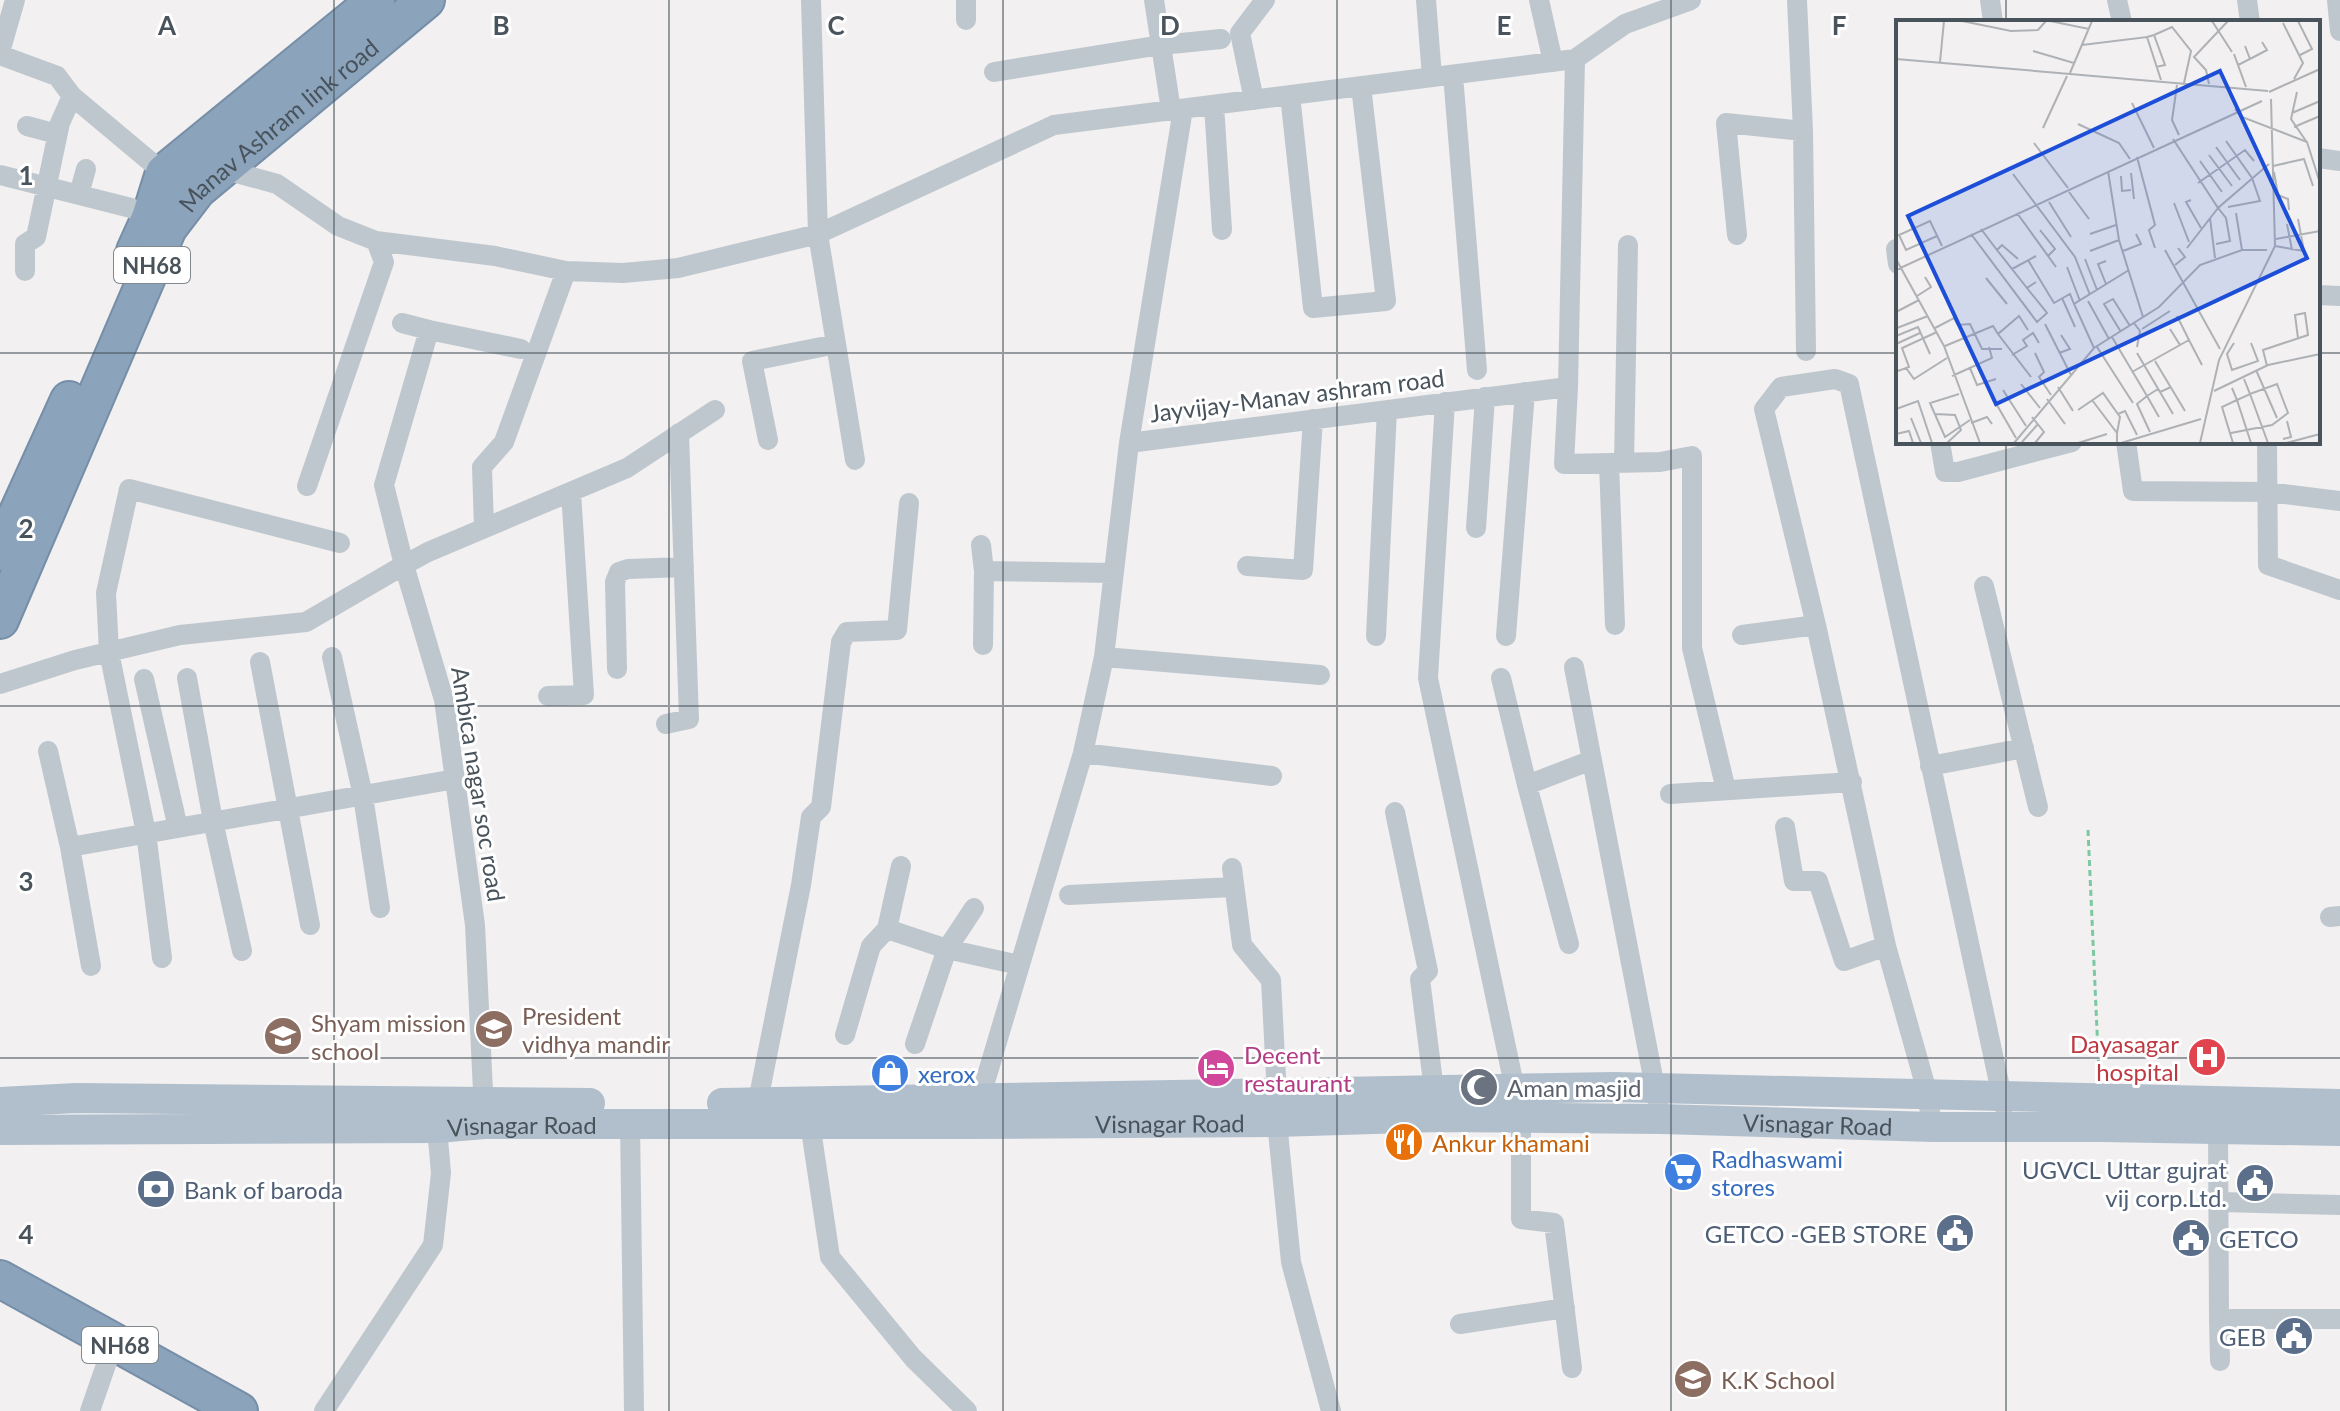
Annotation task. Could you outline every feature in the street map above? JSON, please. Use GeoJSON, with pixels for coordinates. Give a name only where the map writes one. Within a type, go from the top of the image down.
{"type":"FeatureCollection","features":[{"type":"Feature","properties":{"kind":"highway"},"geometry":{"type":"LineString","coordinates":[[0,552],[159,223],[164,173],[376,0]]}},
{"type":"Feature","properties":{"kind":"highway","name":"Manav Ashram link road"},"geometry":{"type":"LineString","coordinates":[[0,620],[159,223],[426,0]]}},
{"type":"Feature","properties":{"kind":"highway","name":"NH68"},"geometry":{"type":"LineString","coordinates":[[0,1279],[239,1411]]}},
{"type":"Feature","properties":{"kind":"highway","name":"NH68"},"geometry":{"type":"LineString","coordinates":[[0,1300],[205,1411]]}},
{"type":"Feature","properties":{"kind":"main road"},"geometry":{"type":"LineString","coordinates":[[1277,1104],[1434,1090],[1518,1103],[1655,1088],[2340,1104]]}},
{"type":"Feature","properties":{"kind":"main road"},"geometry":{"type":"LineString","coordinates":[[3,1110],[76,1098],[484,1113],[977,1111]]}},
{"type":"Feature","properties":{"kind":"main road","name":"Visnagar Road"},"geometry":{"type":"LineString","coordinates":[[3,1110],[437,1128],[484,1113],[630,1122],[756,1112],[810,1123],[977,1111],[1277,1104],[1438,1117],[1518,1103],[1661,1119],[1933,1127],[2340,1131]]}},
{"type":"Feature","properties":{"kind":"street"},"geometry":{"type":"LineString","coordinates":[[15,0],[0,54],[57,76],[72,96],[164,173]]}},
{"type":"Feature","properties":{"kind":"street"},"geometry":{"type":"LineString","coordinates":[[811,0],[818,234],[855,460]]}},
{"type":"Feature","properties":{"kind":"street"},"geometry":{"type":"LineString","coordinates":[[1129,443],[1177,110],[1154,0]]}},
{"type":"Feature","properties":{"kind":"street"},"geometry":{"type":"LineString","coordinates":[[1254,100],[1240,33],[1265,0]]}},
{"type":"Feature","properties":{"kind":"street"},"geometry":{"type":"LineString","coordinates":[[1426,0],[1442,76],[1477,370]]}},
{"type":"Feature","properties":{"kind":"street"},"geometry":{"type":"LineString","coordinates":[[1539,0],[1553,62]]}},
{"type":"Feature","properties":{"kind":"street"},"geometry":{"type":"LineString","coordinates":[[222,169],[277,184],[338,226],[376,241],[495,256],[566,271],[623,273],[678,268],[818,234],[1054,125],[1575,59],[1625,24],[1691,0]]}},
{"type":"Feature","properties":{"kind":"street"},"geometry":{"type":"LineString","coordinates":[[1797,0],[1803,131],[1806,351]]}},
{"type":"Feature","properties":{"kind":"street"},"geometry":{"type":"LineString","coordinates":[[1990,0],[1993,20]]}},
{"type":"Feature","properties":{"kind":"street"},"geometry":{"type":"LineString","coordinates":[[2117,0],[2122,20]]}},
{"type":"Feature","properties":{"kind":"street"},"geometry":{"type":"LineString","coordinates":[[2247,0],[2250,20]]}},
{"type":"Feature","properties":{"kind":"street"},"geometry":{"type":"LineString","coordinates":[[2337,0],[2340,31]]}},
{"type":"Feature","properties":{"kind":"street"},"geometry":{"type":"LineString","coordinates":[[994,72],[1161,45],[1221,39]]}},
{"type":"Feature","properties":{"kind":"street"},"geometry":{"type":"LineString","coordinates":[[1575,59],[1564,464],[1660,462],[1692,456],[1692,648],[1726,790]]}},
{"type":"Feature","properties":{"kind":"street"},"geometry":{"type":"LineString","coordinates":[[1290,95],[1313,308],[1386,301],[1361,86]]}},
{"type":"Feature","properties":{"kind":"street"},"geometry":{"type":"LineString","coordinates":[[25,271],[25,244],[36,237],[57,134],[72,96]]}},
{"type":"Feature","properties":{"kind":"street"},"geometry":{"type":"LineString","coordinates":[[1214,105],[1222,230]]}},
{"type":"Feature","properties":{"kind":"street"},"geometry":{"type":"LineString","coordinates":[[1737,235],[1726,123],[1803,131]]}},
{"type":"Feature","properties":{"kind":"street"},"geometry":{"type":"LineString","coordinates":[[27,126],[57,134]]}},
{"type":"Feature","properties":{"kind":"street"},"geometry":{"type":"LineString","coordinates":[[2320,158],[2340,161]]}},
{"type":"Feature","properties":{"kind":"street"},"geometry":{"type":"LineString","coordinates":[[79,194],[86,169]]}},
{"type":"Feature","properties":{"kind":"street"},"geometry":{"type":"LineString","coordinates":[[0,175],[131,208],[159,223]]}},
{"type":"Feature","properties":{"kind":"street"},"geometry":{"type":"LineString","coordinates":[[307,486],[384,262],[376,241]]}},
{"type":"Feature","properties":{"kind":"street"},"geometry":{"type":"LineString","coordinates":[[1615,625],[1617,463],[1628,245]]}},
{"type":"Feature","properties":{"kind":"street"},"geometry":{"type":"LineString","coordinates":[[484,528],[482,467],[504,442],[566,271]]}},
{"type":"Feature","properties":{"kind":"street"},"geometry":{"type":"LineString","coordinates":[[2320,295],[2340,296]]}},
{"type":"Feature","properties":{"kind":"street"},"geometry":{"type":"LineString","coordinates":[[402,323],[521,349]]}},
{"type":"Feature","properties":{"kind":"street","name":"Ambica nagar soc road"},"geometry":{"type":"LineString","coordinates":[[429,330],[384,485],[444,700],[475,925],[484,1113]]}},
{"type":"Feature","properties":{"kind":"street"},"geometry":{"type":"LineString","coordinates":[[768,440],[752,361],[836,344]]}},
{"type":"Feature","properties":{"kind":"street"},"geometry":{"type":"LineString","coordinates":[[1933,1127],[1886,946],[1852,782],[1764,409],[1781,387],[1835,379],[1849,384],[2009,1126]]}},
{"type":"Feature","properties":{"kind":"street","name":"Jayvijay-Manav ashram road"},"geometry":{"type":"LineString","coordinates":[[977,1111],[1083,753],[1104,657],[1129,443],[1568,387]]}},
{"type":"Feature","properties":{"kind":"street"},"geometry":{"type":"LineString","coordinates":[[1506,636],[1525,392]]}},
{"type":"Feature","properties":{"kind":"street"},"geometry":{"type":"LineString","coordinates":[[1476,528],[1485,397]]}},
{"type":"Feature","properties":{"kind":"street"},"geometry":{"type":"LineString","coordinates":[[1445,402],[1428,678],[1518,1103],[1521,1219],[1554,1223],[1572,1368]]}},
{"type":"Feature","properties":{"kind":"street"},"geometry":{"type":"LineString","coordinates":[[0,684],[180,635],[306,622],[404,565],[627,468],[715,410]]}},
{"type":"Feature","properties":{"kind":"street"},"geometry":{"type":"LineString","coordinates":[[1376,636],[1387,410]]}},
{"type":"Feature","properties":{"kind":"street"},"geometry":{"type":"LineString","coordinates":[[1247,566],[1303,570],[1313,419]]}},
{"type":"Feature","properties":{"kind":"street"},"geometry":{"type":"LineString","coordinates":[[666,724],[689,719],[679,433]]}},
{"type":"Feature","properties":{"kind":"street"},"geometry":{"type":"LineString","coordinates":[[1940,444],[1945,472],[1958,472],[2064,444]]}},
{"type":"Feature","properties":{"kind":"street"},"geometry":{"type":"LineString","coordinates":[[2126,444],[2133,491],[2268,492],[2340,501]]}},
{"type":"Feature","properties":{"kind":"street"},"geometry":{"type":"LineString","coordinates":[[2267,444],[2268,565],[2340,590]]}},
{"type":"Feature","properties":{"kind":"street"},"geometry":{"type":"LineString","coordinates":[[162,958],[146,833],[109,652],[106,593],[129,489],[340,543]]}},
{"type":"Feature","properties":{"kind":"street"},"geometry":{"type":"LineString","coordinates":[[548,696],[584,695],[571,492]]}},
{"type":"Feature","properties":{"kind":"street"},"geometry":{"type":"LineString","coordinates":[[756,1112],[801,885],[811,817],[821,807],[841,642],[847,632],[897,630],[909,503]]}},
{"type":"Feature","properties":{"kind":"street"},"geometry":{"type":"LineString","coordinates":[[981,545],[984,571],[983,645]]}},
{"type":"Feature","properties":{"kind":"street"},"geometry":{"type":"LineString","coordinates":[[617,669],[615,582],[619,572],[684,567]]}},
{"type":"Feature","properties":{"kind":"street"},"geometry":{"type":"LineString","coordinates":[[984,571],[1113,573]]}},
{"type":"Feature","properties":{"kind":"street"},"geometry":{"type":"LineString","coordinates":[[1984,586],[2038,807]]}},
{"type":"Feature","properties":{"kind":"street"},"geometry":{"type":"LineString","coordinates":[[1742,635],[1816,625]]}},
{"type":"Feature","properties":{"kind":"street"},"geometry":{"type":"LineString","coordinates":[[332,657],[363,796],[380,908]]}},
{"type":"Feature","properties":{"kind":"street"},"geometry":{"type":"LineString","coordinates":[[1104,657],[1320,675]]}},
{"type":"Feature","properties":{"kind":"street"},"geometry":{"type":"LineString","coordinates":[[260,662],[310,925]]}},
{"type":"Feature","properties":{"kind":"street"},"geometry":{"type":"LineString","coordinates":[[1574,667],[1661,1119]]}},
{"type":"Feature","properties":{"kind":"street"},"geometry":{"type":"LineString","coordinates":[[187,678],[213,821],[242,951]]}},
{"type":"Feature","properties":{"kind":"street"},"geometry":{"type":"LineString","coordinates":[[1501,678],[1569,944]]}},
{"type":"Feature","properties":{"kind":"street"},"geometry":{"type":"LineString","coordinates":[[144,679],[178,828]]}},
{"type":"Feature","properties":{"kind":"street"},"geometry":{"type":"LineString","coordinates":[[1930,766],[2024,748]]}},
{"type":"Feature","properties":{"kind":"street"},"geometry":{"type":"LineString","coordinates":[[48,751],[70,847],[91,966]]}},
{"type":"Feature","properties":{"kind":"street"},"geometry":{"type":"LineString","coordinates":[[1083,753],[1272,776]]}},
{"type":"Feature","properties":{"kind":"street"},"geometry":{"type":"LineString","coordinates":[[1527,785],[1592,760]]}},
{"type":"Feature","properties":{"kind":"street"},"geometry":{"type":"LineString","coordinates":[[70,847],[455,779]]}},
{"type":"Feature","properties":{"kind":"street"},"geometry":{"type":"LineString","coordinates":[[1670,794],[1852,782]]}},
{"type":"Feature","properties":{"kind":"street"},"geometry":{"type":"LineString","coordinates":[[1395,812],[1428,971],[1420,979],[1434,1090]]}},
{"type":"Feature","properties":{"kind":"street"},"geometry":{"type":"LineString","coordinates":[[1785,827],[1794,881],[1818,881],[1844,961],[1886,946]]}},
{"type":"Feature","properties":{"kind":"street"},"geometry":{"type":"LineString","coordinates":[[845,1035],[871,946],[887,929],[901,866]]}},
{"type":"Feature","properties":{"kind":"street"},"geometry":{"type":"LineString","coordinates":[[1069,895],[1232,878],[1242,945],[1271,980],[1277,1104],[1291,1262],[1331,1411]]}},
{"type":"Feature","properties":{"kind":"street"},"geometry":{"type":"LineString","coordinates":[[915,1044],[947,949],[974,908]]}},
{"type":"Feature","properties":{"kind":"street"},"geometry":{"type":"LineString","coordinates":[[887,929],[947,949],[1019,965]]}},
{"type":"Feature","properties":{"kind":"street"},"geometry":{"type":"LineString","coordinates":[[630,1122],[634,1411]]}},
{"type":"Feature","properties":{"kind":"street"},"geometry":{"type":"LineString","coordinates":[[810,1123],[830,1257],[913,1358],[967,1411]]}},
{"type":"Feature","properties":{"kind":"street"},"geometry":{"type":"LineString","coordinates":[[324,1411],[433,1245],[441,1173],[437,1128]]}},
{"type":"Feature","properties":{"kind":"street"},"geometry":{"type":"LineString","coordinates":[[2218,1129],[2220,1361]]}},
{"type":"Feature","properties":{"kind":"street"},"geometry":{"type":"LineString","coordinates":[[2220,1202],[2340,1205]]}},
{"type":"Feature","properties":{"kind":"street"},"geometry":{"type":"LineString","coordinates":[[1460,1324],[1565,1308]]}},
{"type":"Feature","properties":{"kind":"street"},"geometry":{"type":"LineString","coordinates":[[2219,1319],[2340,1319]]}},
{"type":"Feature","properties":{"kind":"street"},"geometry":{"type":"LineString","coordinates":[[90,1411],[108,1359]]}},
{"type":"Feature","properties":{"kind":"path"},"geometry":{"type":"LineString","coordinates":[[2088,830],[2100,1098]]}},
{"type":"Feature","properties":{"kind":"place","name":"President vidhya mandir"},"geometry":{"type":"Point","coordinates":[494,1029]}},
{"type":"Feature","properties":{"kind":"place","name":"Shyam mission school"},"geometry":{"type":"Point","coordinates":[283,1036]}},
{"type":"Feature","properties":{"kind":"place","name":"Dayasagar hospital"},"geometry":{"type":"Point","coordinates":[2207,1057]}},
{"type":"Feature","properties":{"kind":"place","name":"Decent restaurant"},"geometry":{"type":"Point","coordinates":[1216,1068]}},
{"type":"Feature","properties":{"kind":"place","name":"xerox"},"geometry":{"type":"Point","coordinates":[890,1073]}},
{"type":"Feature","properties":{"kind":"place","name":"Aman masjid"},"geometry":{"type":"Point","coordinates":[1479,1087]}},
{"type":"Feature","properties":{"kind":"place","name":"Ankur khamani"},"geometry":{"type":"Point","coordinates":[1404,1142]}},
{"type":"Feature","properties":{"kind":"place","name":"Radhaswami stores"},"geometry":{"type":"Point","coordinates":[1683,1172]}},
{"type":"Feature","properties":{"kind":"place","name":"UGVCL Uttar gujrat vij corp.Ltd."},"geometry":{"type":"Point","coordinates":[2255,1183]}},
{"type":"Feature","properties":{"kind":"place","name":"Bank of baroda"},"geometry":{"type":"Point","coordinates":[156,1189]}},
{"type":"Feature","properties":{"kind":"place","name":"GETCO -GEB STORE"},"geometry":{"type":"Point","coordinates":[1955,1233]}},
{"type":"Feature","properties":{"kind":"place","name":"GETCO"},"geometry":{"type":"Point","coordinates":[2191,1238]}},
{"type":"Feature","properties":{"kind":"place","name":"GEB"},"geometry":{"type":"Point","coordinates":[2294,1336]}},
{"type":"Feature","properties":{"kind":"place","name":"K.K School"},"geometry":{"type":"Point","coordinates":[1693,1379]}}]}
